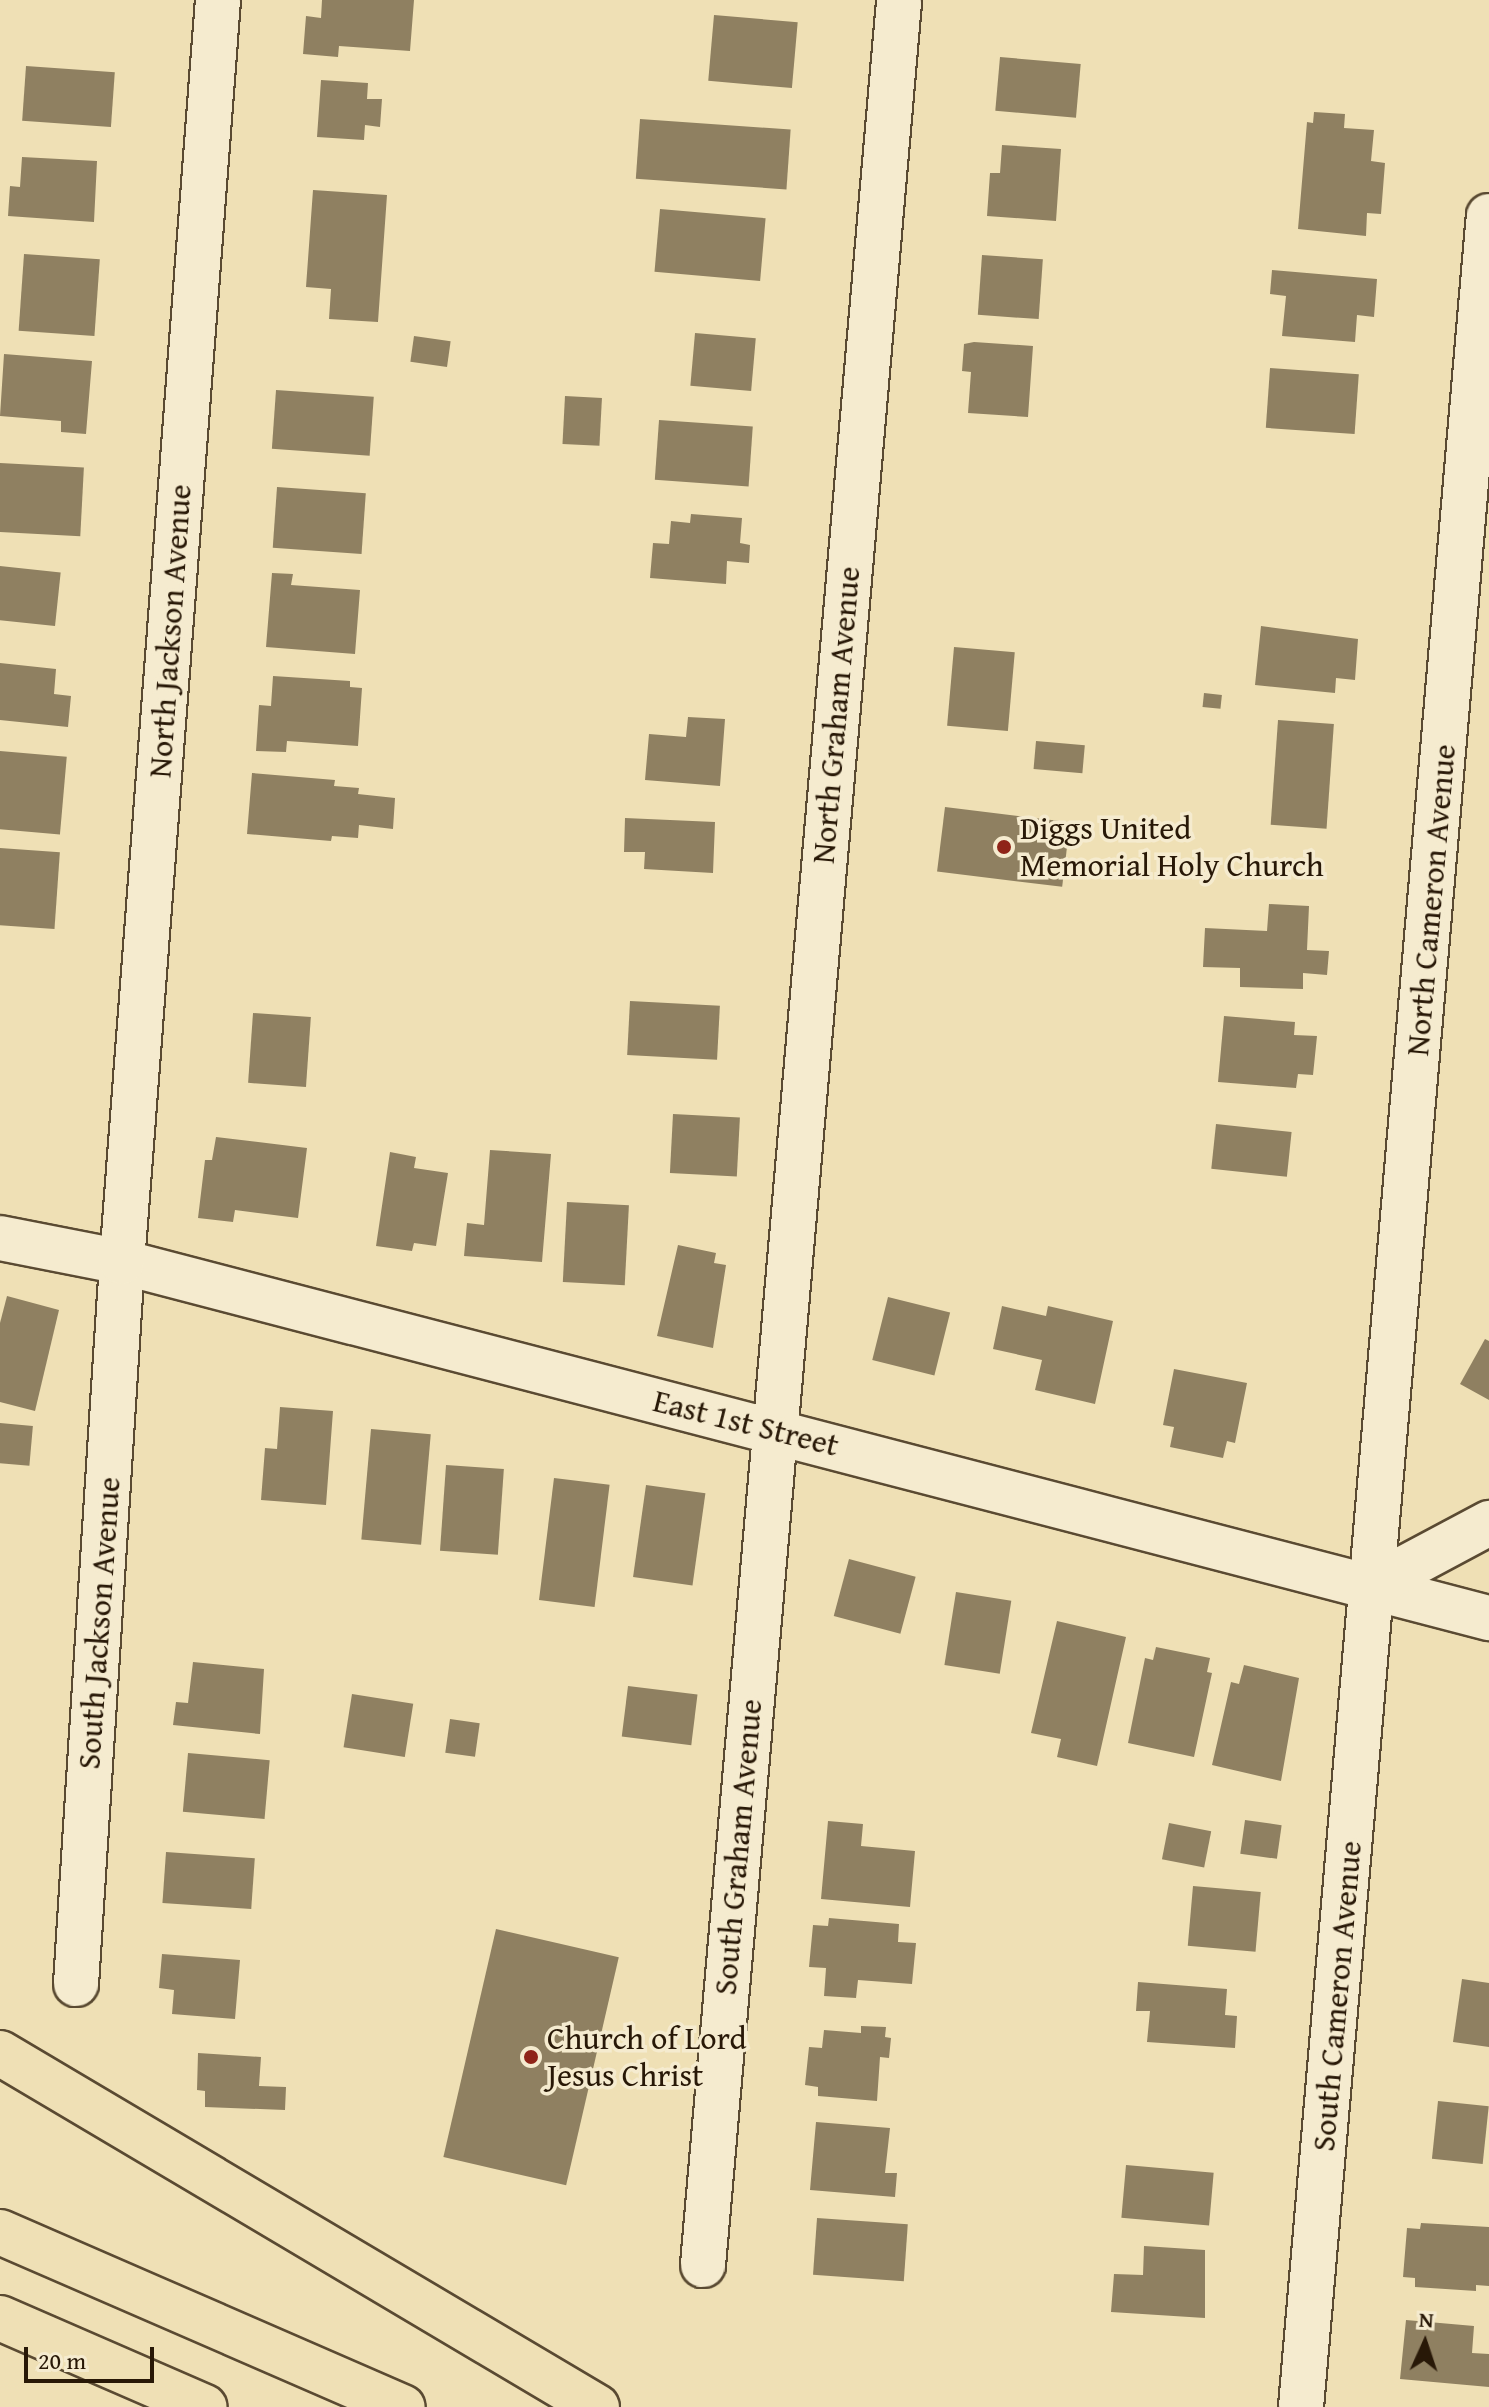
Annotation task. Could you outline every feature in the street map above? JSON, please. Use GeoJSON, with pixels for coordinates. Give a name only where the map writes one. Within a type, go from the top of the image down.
{"type":"FeatureCollection","features":[{"type":"Feature","properties":{"kind":"highway"},"geometry":{"type":"LineString","coordinates":[[0,2053],[597,2407]]}},
{"type":"Feature","properties":{"kind":"highway"},"geometry":{"type":"LineString","coordinates":[[0,2232],[403,2407]]}},
{"type":"Feature","properties":{"kind":"highway"},"geometry":{"type":"LineString","coordinates":[[0,2318],[205,2407]]}},
{"type":"Feature","properties":{"kind":"street","name":"North Jackson Avenue"},"geometry":{"type":"LineString","coordinates":[[122,1262],[218,0]]}},
{"type":"Feature","properties":{"kind":"street","name":"North Graham Avenue"},"geometry":{"type":"LineString","coordinates":[[773,1430],[899,0]]}},
{"type":"Feature","properties":{"kind":"street","name":"North Cameron Avenue"},"geometry":{"type":"LineString","coordinates":[[1373,1585],[1489,216]]}},
{"type":"Feature","properties":{"kind":"street","name":"East 1st Street"},"geometry":{"type":"LineString","coordinates":[[0,1238],[122,1262],[1373,1585],[1489,1618]]}},
{"type":"Feature","properties":{"kind":"street","name":"South Jackson Avenue"},"geometry":{"type":"LineString","coordinates":[[76,1984],[122,1262]]}},
{"type":"Feature","properties":{"kind":"street","name":"South Graham Avenue"},"geometry":{"type":"LineString","coordinates":[[703,2265],[773,1430]]}},
{"type":"Feature","properties":{"kind":"street"},"geometry":{"type":"LineString","coordinates":[[1373,1585],[1489,1523]]}},
{"type":"Feature","properties":{"kind":"street","name":"South Cameron Avenue"},"geometry":{"type":"LineString","coordinates":[[1301,2407],[1373,1585]]}},
{"type":"Feature","properties":{"kind":"building"},"geometry":{"type":"Polygon","coordinates":[[[322,0],[414,0],[410,51],[339,46],[338,57],[303,54],[306,16],[321,18],[322,0]]]}},
{"type":"Feature","properties":{"kind":"building"},"geometry":{"type":"Polygon","coordinates":[[[714,15],[798,22],[792,88],[708,81],[714,15]]]}},
{"type":"Feature","properties":{"kind":"building"},"geometry":{"type":"Polygon","coordinates":[[[1000,57],[1081,64],[1076,118],[995,111],[1000,57]]]}},
{"type":"Feature","properties":{"kind":"building"},"geometry":{"type":"Polygon","coordinates":[[[26,66],[115,72],[111,127],[22,121],[26,66]]]}},
{"type":"Feature","properties":{"kind":"building"},"geometry":{"type":"Polygon","coordinates":[[[321,80],[368,83],[367,99],[382,99],[380,127],[365,125],[364,140],[317,137],[321,80]]]}},
{"type":"Feature","properties":{"kind":"building"},"geometry":{"type":"Polygon","coordinates":[[[1314,112],[1345,114],[1344,128],[1374,130],[1371,161],[1385,163],[1381,214],[1367,213],[1366,236],[1298,229],[1307,122],[1313,123],[1314,112]]]}},
{"type":"Feature","properties":{"kind":"building"},"geometry":{"type":"Polygon","coordinates":[[[640,119],[791,130],[786,189],[636,179],[640,119]]]}},
{"type":"Feature","properties":{"kind":"building"},"geometry":{"type":"Polygon","coordinates":[[[1002,145],[1061,149],[1056,221],[987,216],[990,173],[1000,173],[1002,145]]]}},
{"type":"Feature","properties":{"kind":"building"},"geometry":{"type":"Polygon","coordinates":[[[22,157],[97,161],[94,222],[8,216],[10,186],[20,187],[22,157]]]}},
{"type":"Feature","properties":{"kind":"building"},"geometry":{"type":"Polygon","coordinates":[[[313,190],[387,195],[378,322],[329,319],[331,289],[306,287],[313,190]]]}},
{"type":"Feature","properties":{"kind":"building"},"geometry":{"type":"Polygon","coordinates":[[[660,209],[766,218],[760,281],[655,272],[660,209]]]}},
{"type":"Feature","properties":{"kind":"building"},"geometry":{"type":"Polygon","coordinates":[[[24,254],[100,259],[94,336],[19,331],[24,254]]]}},
{"type":"Feature","properties":{"kind":"building"},"geometry":{"type":"Polygon","coordinates":[[[982,255],[1043,259],[1039,319],[978,315],[982,255]]]}},
{"type":"Feature","properties":{"kind":"building"},"geometry":{"type":"Polygon","coordinates":[[[1272,270],[1377,279],[1374,317],[1357,315],[1355,342],[1282,336],[1286,296],[1270,294],[1272,270]]]}},
{"type":"Feature","properties":{"kind":"building"},"geometry":{"type":"Polygon","coordinates":[[[695,333],[756,338],[751,391],[690,386],[695,333]]]}},
{"type":"Feature","properties":{"kind":"building"},"geometry":{"type":"Polygon","coordinates":[[[414,336],[451,341],[447,367],[410,362],[414,336]]]}},
{"type":"Feature","properties":{"kind":"building"},"geometry":{"type":"Polygon","coordinates":[[[964,344],[1033,346],[1028,417],[968,413],[971,372],[962,371],[964,344]]]}},
{"type":"Feature","properties":{"kind":"building"},"geometry":{"type":"Polygon","coordinates":[[[4,354],[92,361],[86,434],[61,432],[61,421],[0,416],[4,354]]]}},
{"type":"Feature","properties":{"kind":"building"},"geometry":{"type":"Polygon","coordinates":[[[1270,368],[1359,374],[1355,434],[1266,428],[1270,368]]]}},
{"type":"Feature","properties":{"kind":"building"},"geometry":{"type":"Polygon","coordinates":[[[276,390],[374,397],[370,456],[272,449],[276,390]]]}},
{"type":"Feature","properties":{"kind":"building"},"geometry":{"type":"Polygon","coordinates":[[[565,396],[602,398],[599,446],[562,444],[565,396]]]}},
{"type":"Feature","properties":{"kind":"building"},"geometry":{"type":"Polygon","coordinates":[[[659,420],[753,427],[749,486],[655,480],[659,420]]]}},
{"type":"Feature","properties":{"kind":"building"},"geometry":{"type":"Polygon","coordinates":[[[0,463],[84,467],[80,536],[0,532],[0,463]]]}},
{"type":"Feature","properties":{"kind":"building"},"geometry":{"type":"Polygon","coordinates":[[[277,487],[366,493],[362,554],[273,548],[277,487]]]}},
{"type":"Feature","properties":{"kind":"building"},"geometry":{"type":"Polygon","coordinates":[[[691,514],[742,518],[740,543],[750,545],[749,563],[727,561],[726,584],[650,578],[653,543],[669,544],[671,521],[690,523],[691,514]]]}},
{"type":"Feature","properties":{"kind":"building"},"geometry":{"type":"Polygon","coordinates":[[[0,566],[61,572],[55,626],[0,620],[0,566]]]}},
{"type":"Feature","properties":{"kind":"building"},"geometry":{"type":"Polygon","coordinates":[[[272,573],[293,574],[291,585],[360,590],[355,654],[266,647],[272,573]]]}},
{"type":"Feature","properties":{"kind":"building"},"geometry":{"type":"Polygon","coordinates":[[[1261,626],[1358,639],[1355,680],[1336,678],[1335,693],[1255,685],[1261,626]]]}},
{"type":"Feature","properties":{"kind":"building"},"geometry":{"type":"Polygon","coordinates":[[[954,647],[1015,652],[1008,731],[947,726],[954,647]]]}},
{"type":"Feature","properties":{"kind":"building"},"geometry":{"type":"Polygon","coordinates":[[[0,663],[56,669],[54,694],[71,696],[68,727],[0,720],[0,663]]]}},
{"type":"Feature","properties":{"kind":"building"},"geometry":{"type":"Polygon","coordinates":[[[273,676],[350,681],[350,687],[362,688],[358,746],[287,741],[286,752],[256,751],[259,705],[271,706],[273,676]]]}},
{"type":"Feature","properties":{"kind":"building"},"geometry":{"type":"Polygon","coordinates":[[[1204,693],[1222,695],[1220,709],[1203,707],[1204,693]]]}},
{"type":"Feature","properties":{"kind":"building"},"geometry":{"type":"Polygon","coordinates":[[[688,717],[725,719],[720,786],[645,780],[649,734],[686,737],[688,717]]]}},
{"type":"Feature","properties":{"kind":"building"},"geometry":{"type":"Polygon","coordinates":[[[1278,720],[1334,724],[1327,829],[1271,825],[1278,720]]]}},
{"type":"Feature","properties":{"kind":"building"},"geometry":{"type":"Polygon","coordinates":[[[1036,741],[1085,745],[1082,773],[1034,769],[1036,741]]]}},
{"type":"Feature","properties":{"kind":"building"},"geometry":{"type":"Polygon","coordinates":[[[0,751],[67,757],[60,835],[0,829],[0,751]]]}},
{"type":"Feature","properties":{"kind":"building"},"geometry":{"type":"Polygon","coordinates":[[[252,773],[335,780],[334,786],[359,788],[358,794],[395,798],[393,829],[359,825],[358,838],[332,836],[331,841],[247,834],[252,773]]]}},
{"type":"Feature","properties":{"kind":"building","name":"Diggs United Memorial Holy Church"},"geometry":{"type":"Polygon","coordinates":[[[945,807],[1070,822],[1062,887],[937,872],[945,807]]]}},
{"type":"Feature","properties":{"kind":"building"},"geometry":{"type":"Polygon","coordinates":[[[625,818],[715,822],[713,873],[644,869],[645,852],[624,852],[625,818]]]}},
{"type":"Feature","properties":{"kind":"building"},"geometry":{"type":"Polygon","coordinates":[[[0,848],[60,852],[54,929],[0,925],[0,848]]]}},
{"type":"Feature","properties":{"kind":"building"},"geometry":{"type":"Polygon","coordinates":[[[1269,904],[1309,906],[1307,950],[1329,951],[1327,975],[1303,973],[1303,989],[1240,987],[1240,968],[1203,967],[1205,928],[1267,931],[1269,904]]]}},
{"type":"Feature","properties":{"kind":"building"},"geometry":{"type":"Polygon","coordinates":[[[630,1001],[720,1006],[717,1060],[627,1055],[630,1001]]]}},
{"type":"Feature","properties":{"kind":"building"},"geometry":{"type":"Polygon","coordinates":[[[253,1013],[311,1017],[306,1087],[248,1083],[253,1013]]]}},
{"type":"Feature","properties":{"kind":"building"},"geometry":{"type":"Polygon","coordinates":[[[1224,1016],[1295,1022],[1294,1035],[1317,1036],[1313,1075],[1298,1074],[1296,1088],[1218,1082],[1224,1016]]]}},
{"type":"Feature","properties":{"kind":"building"},"geometry":{"type":"Polygon","coordinates":[[[673,1114],[740,1118],[737,1176],[670,1173],[673,1114]]]}},
{"type":"Feature","properties":{"kind":"building"},"geometry":{"type":"Polygon","coordinates":[[[1216,1124],[1292,1132],[1287,1177],[1211,1169],[1216,1124]]]}},
{"type":"Feature","properties":{"kind":"building"},"geometry":{"type":"Polygon","coordinates":[[[216,1137],[307,1148],[298,1218],[235,1210],[233,1222],[198,1218],[205,1160],[212,1160],[216,1137]]]}},
{"type":"Feature","properties":{"kind":"building"},"geometry":{"type":"Polygon","coordinates":[[[490,1150],[551,1154],[542,1262],[464,1256],[467,1223],[484,1225],[490,1150]]]}},
{"type":"Feature","properties":{"kind":"building"},"geometry":{"type":"Polygon","coordinates":[[[390,1152],[416,1157],[414,1168],[448,1173],[436,1246],[414,1243],[412,1251],[376,1246],[390,1152]]]}},
{"type":"Feature","properties":{"kind":"building"},"geometry":{"type":"Polygon","coordinates":[[[567,1202],[629,1205],[625,1285],[563,1282],[567,1202]]]}},
{"type":"Feature","properties":{"kind":"building"},"geometry":{"type":"Polygon","coordinates":[[[678,1245],[716,1253],[714,1263],[726,1265],[713,1348],[657,1336],[678,1245]]]}},
{"type":"Feature","properties":{"kind":"building"},"geometry":{"type":"Polygon","coordinates":[[[7,1296],[59,1310],[35,1411],[0,1402],[0,1323],[7,1296]]]}},
{"type":"Feature","properties":{"kind":"building"},"geometry":{"type":"Polygon","coordinates":[[[888,1297],[950,1312],[934,1376],[872,1360],[888,1297]]]}},
{"type":"Feature","properties":{"kind":"building"},"geometry":{"type":"Polygon","coordinates":[[[1002,1306],[1046,1316],[1048,1306],[1113,1321],[1095,1404],[1035,1390],[1042,1360],[993,1349],[1002,1306]]]}},
{"type":"Feature","properties":{"kind":"building"},"geometry":{"type":"Polygon","coordinates":[[[1485,1339],[1489,1341],[1489,1400],[1460,1384],[1485,1339]]]}},
{"type":"Feature","properties":{"kind":"building"},"geometry":{"type":"Polygon","coordinates":[[[1174,1369],[1247,1383],[1235,1443],[1227,1441],[1223,1458],[1170,1447],[1174,1427],[1163,1425],[1174,1369]]]}},
{"type":"Feature","properties":{"kind":"building"},"geometry":{"type":"Polygon","coordinates":[[[280,1407],[333,1411],[326,1505],[261,1500],[265,1448],[277,1449],[280,1407]]]}},
{"type":"Feature","properties":{"kind":"building"},"geometry":{"type":"Polygon","coordinates":[[[0,1423],[33,1426],[29,1466],[0,1463],[0,1423]]]}},
{"type":"Feature","properties":{"kind":"building"},"geometry":{"type":"Polygon","coordinates":[[[371,1429],[431,1434],[421,1545],[361,1540],[371,1429]]]}},
{"type":"Feature","properties":{"kind":"building"},"geometry":{"type":"Polygon","coordinates":[[[446,1465],[504,1469],[498,1555],[440,1551],[446,1465]]]}},
{"type":"Feature","properties":{"kind":"building"},"geometry":{"type":"Polygon","coordinates":[[[554,1478],[610,1485],[595,1607],[539,1600],[554,1478]]]}},
{"type":"Feature","properties":{"kind":"building"},"geometry":{"type":"Polygon","coordinates":[[[646,1485],[705,1493],[692,1585],[633,1577],[646,1485]]]}},
{"type":"Feature","properties":{"kind":"building"},"geometry":{"type":"Polygon","coordinates":[[[849,1559],[916,1577],[900,1634],[834,1616],[849,1559]]]}},
{"type":"Feature","properties":{"kind":"building"},"geometry":{"type":"Polygon","coordinates":[[[956,1592],[1011,1601],[1000,1674],[944,1665],[956,1592]]]}},
{"type":"Feature","properties":{"kind":"building"},"geometry":{"type":"Polygon","coordinates":[[[1057,1621],[1126,1637],[1097,1766],[1057,1757],[1061,1739],[1031,1733],[1057,1621]]]}},
{"type":"Feature","properties":{"kind":"building"},"geometry":{"type":"Polygon","coordinates":[[[1156,1647],[1210,1658],[1207,1672],[1212,1673],[1194,1757],[1128,1743],[1145,1658],[1153,1660],[1156,1647]]]}},
{"type":"Feature","properties":{"kind":"building"},"geometry":{"type":"Polygon","coordinates":[[[193,1662],[264,1669],[260,1734],[173,1725],[176,1702],[188,1703],[193,1662]]]}},
{"type":"Feature","properties":{"kind":"building"},"geometry":{"type":"Polygon","coordinates":[[[1244,1665],[1299,1678],[1281,1781],[1212,1765],[1231,1682],[1239,1684],[1244,1665]]]}},
{"type":"Feature","properties":{"kind":"building"},"geometry":{"type":"Polygon","coordinates":[[[628,1686],[697,1695],[691,1745],[622,1737],[628,1686]]]}},
{"type":"Feature","properties":{"kind":"building"},"geometry":{"type":"Polygon","coordinates":[[[352,1694],[413,1704],[405,1757],[344,1747],[352,1694]]]}},
{"type":"Feature","properties":{"kind":"building"},"geometry":{"type":"Polygon","coordinates":[[[450,1719],[480,1723],[475,1757],[445,1753],[450,1719]]]}},
{"type":"Feature","properties":{"kind":"building"},"geometry":{"type":"Polygon","coordinates":[[[188,1753],[270,1760],[265,1819],[183,1812],[188,1753]]]}},
{"type":"Feature","properties":{"kind":"building"},"geometry":{"type":"Polygon","coordinates":[[[1245,1820],[1282,1825],[1277,1859],[1240,1854],[1245,1820]]]}},
{"type":"Feature","properties":{"kind":"building"},"geometry":{"type":"Polygon","coordinates":[[[828,1821],[863,1824],[861,1846],[915,1851],[910,1907],[821,1899],[828,1821]]]}},
{"type":"Feature","properties":{"kind":"building"},"geometry":{"type":"Polygon","coordinates":[[[1169,1823],[1211,1831],[1204,1868],[1162,1859],[1169,1823]]]}},
{"type":"Feature","properties":{"kind":"building"},"geometry":{"type":"Polygon","coordinates":[[[166,1852],[255,1858],[251,1909],[162,1903],[166,1852]]]}},
{"type":"Feature","properties":{"kind":"building"},"geometry":{"type":"Polygon","coordinates":[[[1193,1886],[1261,1892],[1256,1952],[1188,1946],[1193,1886]]]}},
{"type":"Feature","properties":{"kind":"building"},"geometry":{"type":"Polygon","coordinates":[[[829,1918],[899,1924],[898,1942],[916,1943],[912,1984],[858,1980],[856,1998],[824,1996],[826,1968],[809,1967],[813,1925],[828,1926],[829,1918]]]}},
{"type":"Feature","properties":{"kind":"building","name":"Church of Lord Jesus Christ"},"geometry":{"type":"Polygon","coordinates":[[[496,1929],[619,1957],[566,2185],[443,2157],[496,1929]]]}},
{"type":"Feature","properties":{"kind":"building"},"geometry":{"type":"Polygon","coordinates":[[[162,1954],[240,1960],[235,2019],[172,2014],[174,1990],[159,1988],[162,1954]]]}},
{"type":"Feature","properties":{"kind":"building"},"geometry":{"type":"Polygon","coordinates":[[[1462,1979],[1489,1983],[1489,2047],[1453,2042],[1462,1979]]]}},
{"type":"Feature","properties":{"kind":"building"},"geometry":{"type":"Polygon","coordinates":[[[1138,1982],[1227,1989],[1225,2015],[1237,2016],[1235,2048],[1147,2042],[1150,2011],[1136,2011],[1138,1982]]]}},
{"type":"Feature","properties":{"kind":"building"},"geometry":{"type":"Polygon","coordinates":[[[861,2026],[886,2027],[885,2037],[891,2038],[889,2058],[880,2057],[877,2101],[818,2096],[818,2087],[805,2085],[809,2047],[822,2048],[824,2030],[861,2033],[861,2026]]]}},
{"type":"Feature","properties":{"kind":"building"},"geometry":{"type":"Polygon","coordinates":[[[198,2053],[261,2057],[259,2086],[286,2087],[285,2110],[205,2107],[205,2091],[197,2090],[198,2053]]]}},
{"type":"Feature","properties":{"kind":"building"},"geometry":{"type":"Polygon","coordinates":[[[1438,2101],[1489,2106],[1483,2164],[1432,2159],[1438,2101]]]}},
{"type":"Feature","properties":{"kind":"building"},"geometry":{"type":"Polygon","coordinates":[[[816,2122],[890,2128],[885,2173],[897,2173],[895,2197],[810,2190],[816,2122]]]}},
{"type":"Feature","properties":{"kind":"building"},"geometry":{"type":"Polygon","coordinates":[[[1126,2165],[1214,2173],[1209,2225],[1121,2218],[1126,2165]]]}},
{"type":"Feature","properties":{"kind":"building"},"geometry":{"type":"Polygon","coordinates":[[[817,2218],[908,2224],[904,2281],[813,2275],[817,2218]]]}},
{"type":"Feature","properties":{"kind":"building"},"geometry":{"type":"Polygon","coordinates":[[[1421,2223],[1489,2227],[1489,2286],[1476,2285],[1476,2291],[1415,2287],[1415,2278],[1403,2277],[1407,2228],[1420,2229],[1421,2223]]]}},
{"type":"Feature","properties":{"kind":"building"},"geometry":{"type":"Polygon","coordinates":[[[1144,2246],[1205,2250],[1205,2318],[1111,2312],[1114,2274],[1143,2275],[1144,2246]]]}},
{"type":"Feature","properties":{"kind":"building"},"geometry":{"type":"Polygon","coordinates":[[[1406,2320],[1474,2326],[1472,2353],[1489,2354],[1489,2387],[1400,2379],[1406,2320]]]}},
{"type":"Feature","properties":{"kind":"place","name":"Diggs United Memorial Holy Church"},"geometry":{"type":"Point","coordinates":[1004,847]}},
{"type":"Feature","properties":{"kind":"place","name":"Church of Lord Jesus Christ"},"geometry":{"type":"Point","coordinates":[531,2057]}}]}
